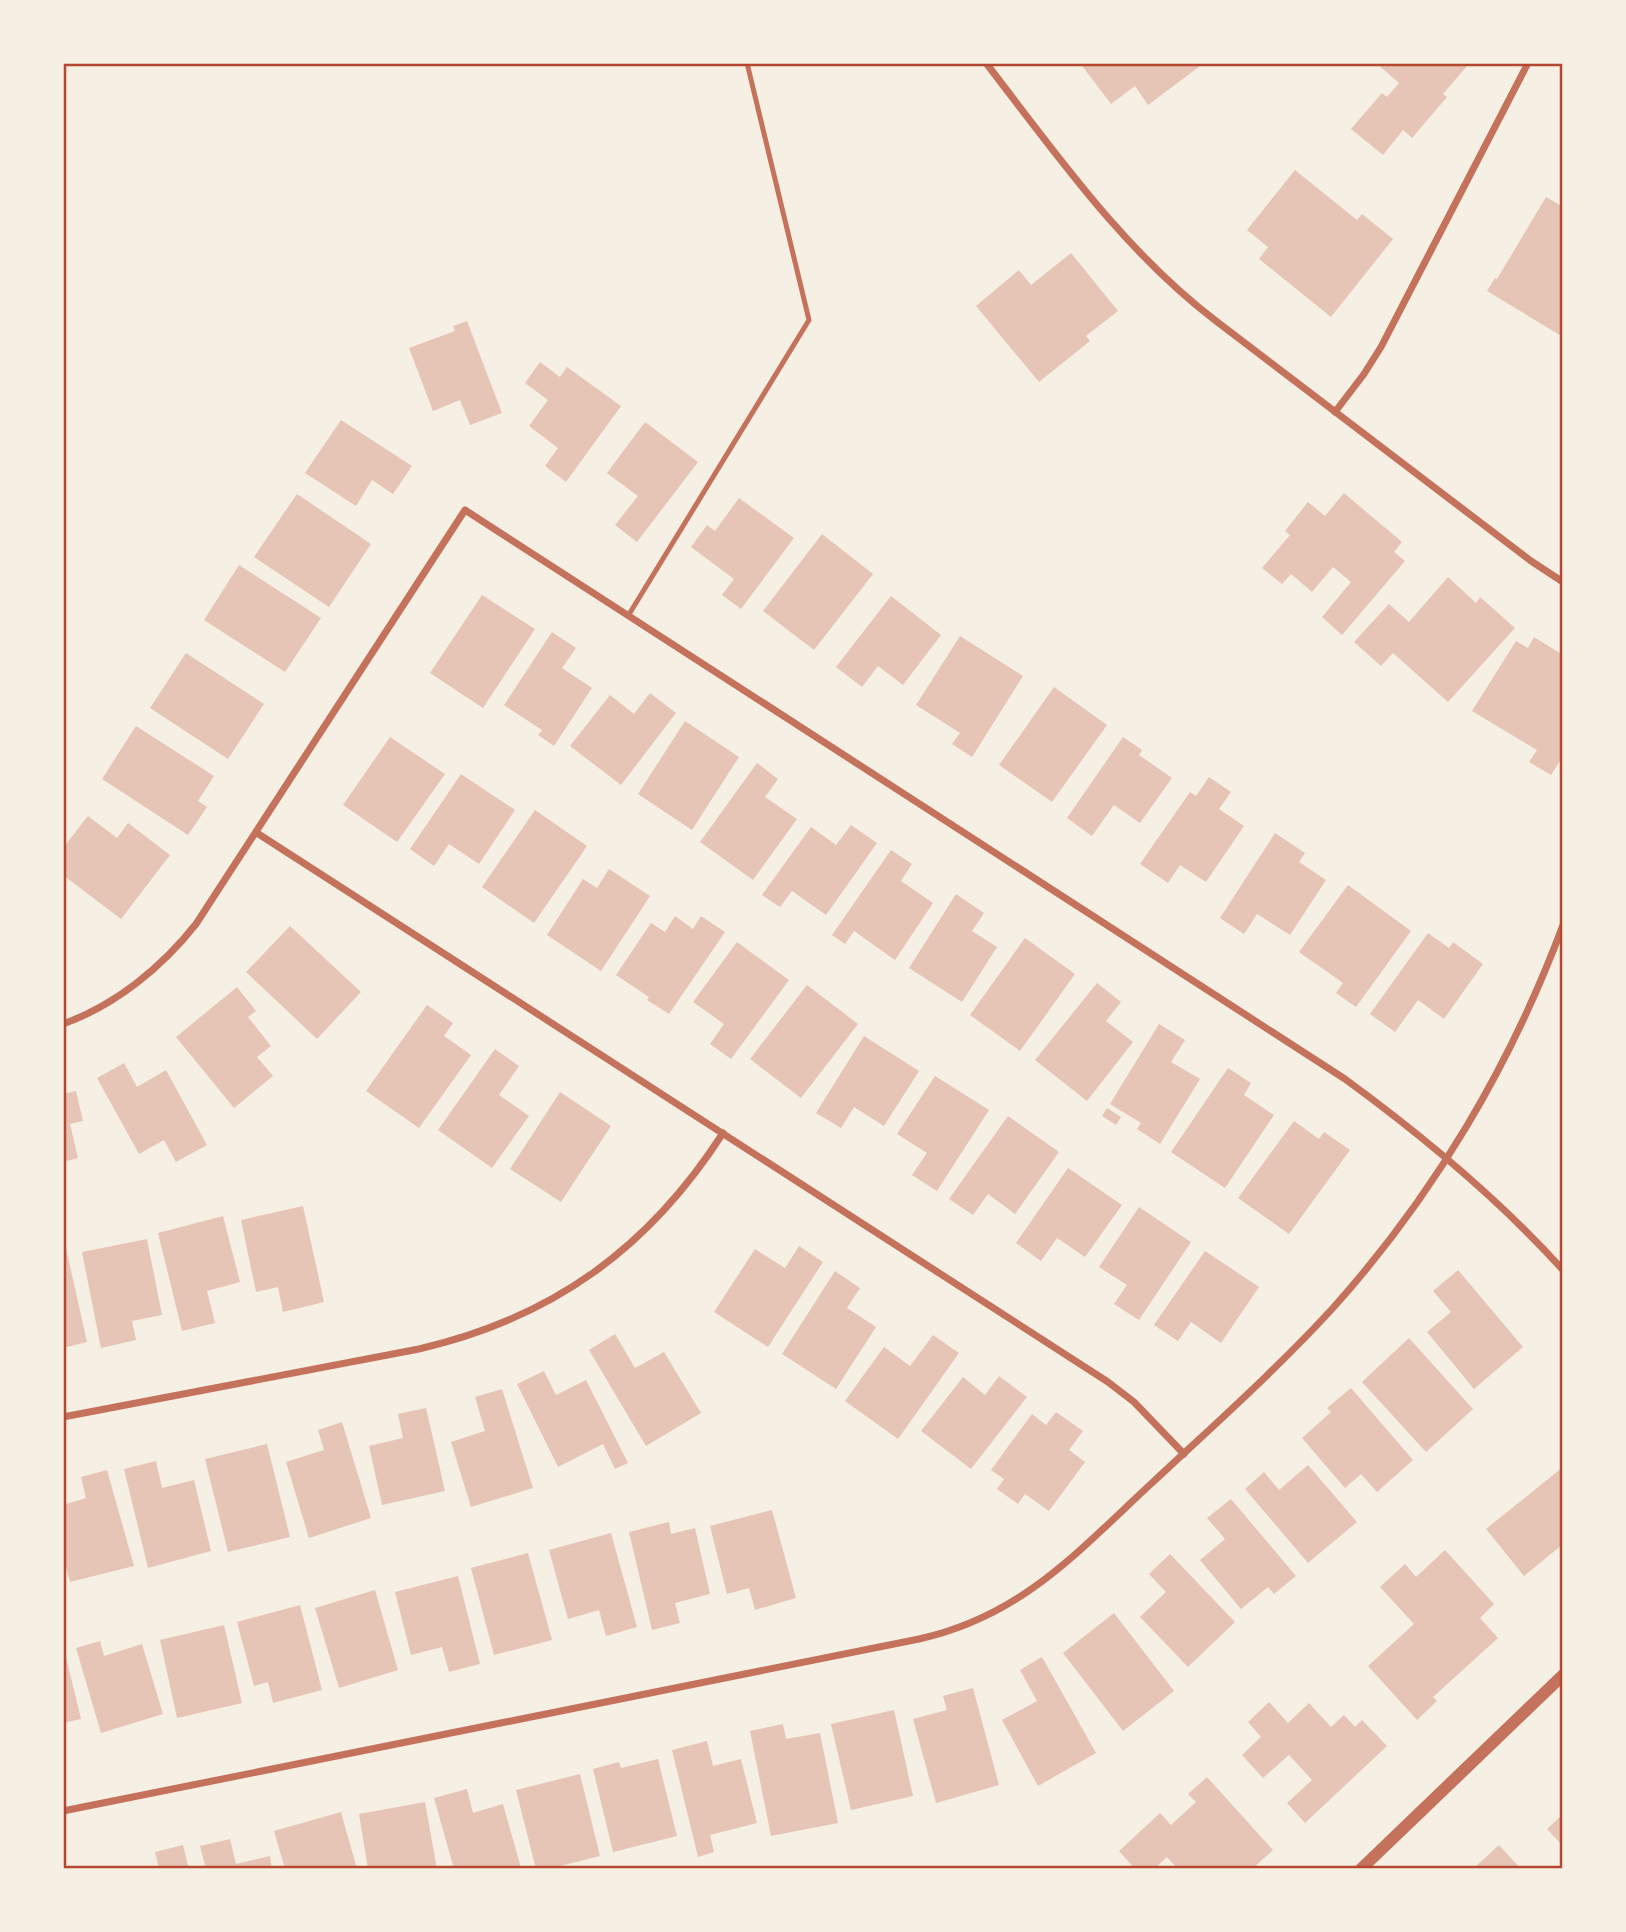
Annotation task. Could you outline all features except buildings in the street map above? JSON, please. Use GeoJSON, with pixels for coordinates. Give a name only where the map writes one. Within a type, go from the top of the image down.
{"type":"FeatureCollection","features":[{"type":"Feature","properties":{"kind":"street"},"geometry":{"type":"LineString","coordinates":[[986,63],[1099,209],[1141,255],[1197,306],[1543,570],[1563,582]]}},
{"type":"Feature","properties":{"kind":"street"},"geometry":{"type":"LineString","coordinates":[[1335,412],[1364,374],[1387,337],[1528,63]]}},
{"type":"Feature","properties":{"kind":"street"},"geometry":{"type":"LineString","coordinates":[[63,1024],[96,1009],[129,988],[171,953],[203,915],[465,510],[1335,1073],[1447,1157],[1520,1225],[1563,1270]]}},
{"type":"Feature","properties":{"kind":"street"},"geometry":{"type":"LineString","coordinates":[[257,832],[1108,1382],[1151,1418],[1184,1454]]}},
{"type":"Feature","properties":{"kind":"street"},"geometry":{"type":"LineString","coordinates":[[63,1811],[919,1639],[970,1624],[1008,1605],[1047,1579],[1275,1368],[1333,1308],[1387,1243],[1447,1157],[1487,1091],[1516,1035],[1563,925]]}},
{"type":"Feature","properties":{"kind":"street"},"geometry":{"type":"LineString","coordinates":[[63,1418],[419,1349],[454,1340],[511,1319],[555,1298],[586,1278],[643,1233],[684,1188],[723,1133]]}},
{"type":"Feature","properties":{"kind":"street"},"geometry":{"type":"LineString","coordinates":[[1361,1869],[1563,1675]]}},
{"type":"Feature","properties":{"kind":"lane"},"geometry":{"type":"LineString","coordinates":[[628,616],[809,320],[747,63]]}}]}
